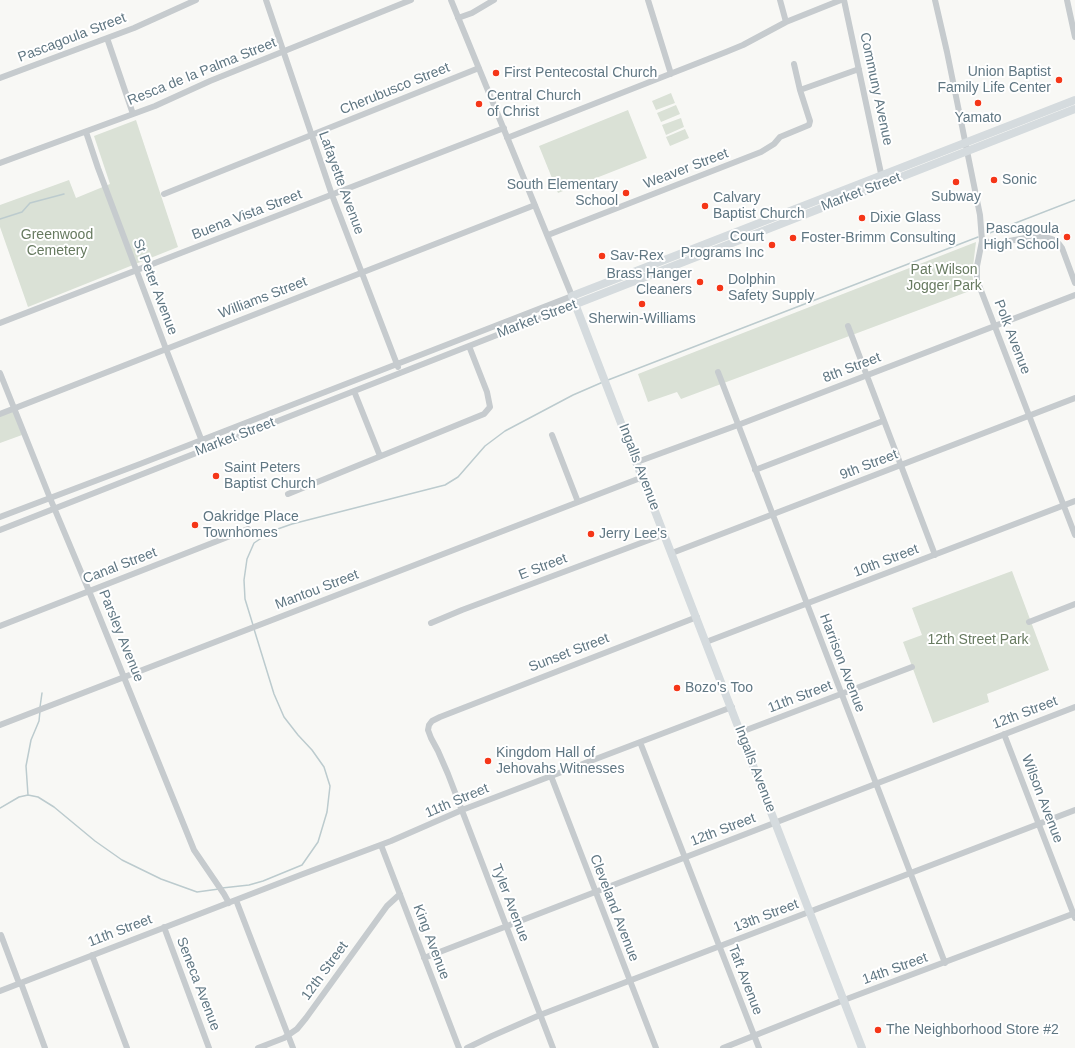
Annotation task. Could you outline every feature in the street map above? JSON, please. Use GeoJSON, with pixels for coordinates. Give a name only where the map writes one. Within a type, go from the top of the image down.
{"type":"FeatureCollection","features":[{"type":"Feature","properties":{"kind":"main road","name":"Market Street"},"geometry":{"type":"LineString","coordinates":[[576,304],[883,184],[1075,100]]}},
{"type":"Feature","properties":{"kind":"main road","name":"Market Street"},"geometry":{"type":"LineString","coordinates":[[572,296],[882,175],[1075,109]]}},
{"type":"Feature","properties":{"kind":"main road","name":"Ingalls Avenue"},"geometry":{"type":"LineString","coordinates":[[572,296],[862,1048]]}},
{"type":"Feature","properties":{"kind":"street","name":"Pascagoula Street"},"geometry":{"type":"LineString","coordinates":[[0,78],[107,38],[167,14],[196,0]]}},
{"type":"Feature","properties":{"kind":"street","name":"Lafayette Avenue"},"geometry":{"type":"LineString","coordinates":[[266,0],[332,195],[400,373]]}},
{"type":"Feature","properties":{"kind":"street","name":"Resca de la Palma Street"},"geometry":{"type":"LineString","coordinates":[[0,163],[155,106],[210,81],[411,0]]}},
{"type":"Feature","properties":{"kind":"street","name":"Ingalls Avenue"},"geometry":{"type":"LineString","coordinates":[[451,0],[572,296]]}},
{"type":"Feature","properties":{"kind":"street"},"geometry":{"type":"LineString","coordinates":[[458,18],[472,13],[494,0]]}},
{"type":"Feature","properties":{"kind":"street"},"geometry":{"type":"LineString","coordinates":[[648,0],[671,74]]}},
{"type":"Feature","properties":{"kind":"street"},"geometry":{"type":"LineString","coordinates":[[780,0],[786,22]]}},
{"type":"Feature","properties":{"kind":"street"},"geometry":{"type":"LineString","coordinates":[[507,138],[743,45],[786,22],[841,0]]}},
{"type":"Feature","properties":{"kind":"street","name":"Communy Avenue"},"geometry":{"type":"LineString","coordinates":[[844,0],[883,184]]}},
{"type":"Feature","properties":{"kind":"street","name":"Polk Avenue"},"geometry":{"type":"LineString","coordinates":[[935,0],[980,215],[982,241],[976,274],[994,326],[1075,535]]}},
{"type":"Feature","properties":{"kind":"street"},"geometry":{"type":"LineString","coordinates":[[1067,0],[1075,37]]}},
{"type":"Feature","properties":{"kind":"street"},"geometry":{"type":"LineString","coordinates":[[107,38],[133,114]]}},
{"type":"Feature","properties":{"kind":"street"},"geometry":{"type":"LineString","coordinates":[[794,64],[800,90],[859,69]]}},
{"type":"Feature","properties":{"kind":"street","name":"Cherubusco Street"},"geometry":{"type":"LineString","coordinates":[[164,194],[479,68]]}},
{"type":"Feature","properties":{"kind":"street","name":"Weaver Street"},"geometry":{"type":"LineString","coordinates":[[548,235],[761,152],[784,136],[809,125],[810,121],[800,90]]}},
{"type":"Feature","properties":{"kind":"street","name":"Buena Vista Street"},"geometry":{"type":"LineString","coordinates":[[0,323],[504,128]]}},
{"type":"Feature","properties":{"kind":"street","name":"St Peter Avenue"},"geometry":{"type":"LineString","coordinates":[[86,132],[136,271],[205,449]]}},
{"type":"Feature","properties":{"kind":"street","name":"Williams Street"},"geometry":{"type":"LineString","coordinates":[[0,414],[535,205]]}},
{"type":"Feature","properties":{"kind":"street"},"geometry":{"type":"LineString","coordinates":[[982,241],[998,243],[1042,236],[1052,239],[1062,248],[1075,283]]}},
{"type":"Feature","properties":{"kind":"street","name":"8th Street"},"geometry":{"type":"LineString","coordinates":[[637,462],[738,425],[1075,295]]}},
{"type":"Feature","properties":{"kind":"street","name":"Market Street"},"geometry":{"type":"LineString","coordinates":[[0,517],[572,296]]}},
{"type":"Feature","properties":{"kind":"street","name":"Market Street"},"geometry":{"type":"LineString","coordinates":[[0,530],[576,304]]}},
{"type":"Feature","properties":{"kind":"street"},"geometry":{"type":"LineString","coordinates":[[848,326],[935,555]]}},
{"type":"Feature","properties":{"kind":"street"},"geometry":{"type":"LineString","coordinates":[[288,494],[484,414],[490,406],[487,392],[469,346]]}},
{"type":"Feature","properties":{"kind":"street","name":"Harrison Avenue"},"geometry":{"type":"LineString","coordinates":[[718,372],[945,963]]}},
{"type":"Feature","properties":{"kind":"street","name":"Parsley Avenue"},"geometry":{"type":"LineString","coordinates":[[0,374],[194,850],[229,903]]}},
{"type":"Feature","properties":{"kind":"street"},"geometry":{"type":"LineString","coordinates":[[354,391],[380,456]]}},
{"type":"Feature","properties":{"kind":"street","name":"9th Street"},"geometry":{"type":"LineString","coordinates":[[672,553],[1075,398]]}},
{"type":"Feature","properties":{"kind":"street"},"geometry":{"type":"LineString","coordinates":[[755,470],[883,421]]}},
{"type":"Feature","properties":{"kind":"street"},"geometry":{"type":"LineString","coordinates":[[552,435],[578,502]]}},
{"type":"Feature","properties":{"kind":"street","name":"Mantou Street"},"geometry":{"type":"LineString","coordinates":[[0,725],[643,477]]}},
{"type":"Feature","properties":{"kind":"street","name":"10th Street"},"geometry":{"type":"LineString","coordinates":[[706,642],[1075,501]]}},
{"type":"Feature","properties":{"kind":"street","name":"Canal Street"},"geometry":{"type":"LineString","coordinates":[[0,626],[248,529]]}},
{"type":"Feature","properties":{"kind":"street","name":"E Street"},"geometry":{"type":"LineString","coordinates":[[431,623],[665,534]]}},
{"type":"Feature","properties":{"kind":"street"},"geometry":{"type":"LineString","coordinates":[[1029,622],[1075,604]]}},
{"type":"Feature","properties":{"kind":"street","name":"Sunset Street"},"geometry":{"type":"LineString","coordinates":[[445,766],[431,738],[428,727],[432,721],[697,618]]}},
{"type":"Feature","properties":{"kind":"street","name":"11th Street"},"geometry":{"type":"LineString","coordinates":[[741,732],[912,667]]}},
{"type":"Feature","properties":{"kind":"street","name":"12th Street"},"geometry":{"type":"LineString","coordinates":[[424,958],[1075,707]]}},
{"type":"Feature","properties":{"kind":"street","name":"11th Street"},"geometry":{"type":"LineString","coordinates":[[0,991],[229,903],[302,871],[381,845],[419,830],[462,810],[732,708]]}},
{"type":"Feature","properties":{"kind":"street","name":"Wilson Avenue"},"geometry":{"type":"LineString","coordinates":[[1004,734],[1074,915]]}},
{"type":"Feature","properties":{"kind":"street","name":"Taft Avenue"},"geometry":{"type":"LineString","coordinates":[[640,742],[759,1048]]}},
{"type":"Feature","properties":{"kind":"street","name":"Tyler Avenue"},"geometry":{"type":"LineString","coordinates":[[445,766],[553,1048]]}},
{"type":"Feature","properties":{"kind":"street","name":"Cleveland Avenue"},"geometry":{"type":"LineString","coordinates":[[551,776],[656,1048]]}},
{"type":"Feature","properties":{"kind":"street","name":"13th Street"},"geometry":{"type":"LineString","coordinates":[[467,1048],[540,1015],[1075,810]]}},
{"type":"Feature","properties":{"kind":"street","name":"King Avenue"},"geometry":{"type":"LineString","coordinates":[[381,845],[459,1048]]}},
{"type":"Feature","properties":{"kind":"street","name":"12th Street"},"geometry":{"type":"LineString","coordinates":[[258,1048],[288,1036],[297,1029],[387,906],[400,894]]}},
{"type":"Feature","properties":{"kind":"street"},"geometry":{"type":"LineString","coordinates":[[236,900],[293,1048]]}},
{"type":"Feature","properties":{"kind":"street","name":"14th Street"},"geometry":{"type":"LineString","coordinates":[[723,1048],[844,1000],[1074,915]]}},
{"type":"Feature","properties":{"kind":"street","name":"Seneca Avenue"},"geometry":{"type":"LineString","coordinates":[[164,928],[209,1048]]}},
{"type":"Feature","properties":{"kind":"street"},"geometry":{"type":"LineString","coordinates":[[2,938],[45,1048]]}},
{"type":"Feature","properties":{"kind":"street"},"geometry":{"type":"LineString","coordinates":[[92,955],[127,1048]]}},
{"type":"Feature","properties":{"kind":"green space"},"geometry":{"type":"Polygon","coordinates":[[[671,93],[675,103],[656,110],[652,101],[671,93]]]}},
{"type":"Feature","properties":{"kind":"green space"},"geometry":{"type":"Polygon","coordinates":[[[676,105],[680,114],[661,122],[657,113],[676,105]]]}},
{"type":"Feature","properties":{"kind":"green space"},"geometry":{"type":"Polygon","coordinates":[[[628,110],[647,158],[558,193],[539,146],[628,110]]]}},
{"type":"Feature","properties":{"kind":"green space"},"geometry":{"type":"Polygon","coordinates":[[[681,118],[684,127],[666,135],[662,125],[681,118]]]}},
{"type":"Feature","properties":{"kind":"green space","name":"Greenwood Cemetery"},"geometry":{"type":"Polygon","coordinates":[[[136,120],[178,247],[28,307],[0,227],[0,205],[69,180],[76,198],[110,184],[94,136],[136,120]]]}},
{"type":"Feature","properties":{"kind":"green space"},"geometry":{"type":"Polygon","coordinates":[[[685,129],[689,138],[670,146],[666,137],[685,129]]]}},
{"type":"Feature","properties":{"kind":"green space","name":"Pat Wilson Jogger Park"},"geometry":{"type":"Polygon","coordinates":[[[976,242],[972,274],[975,289],[681,399],[677,392],[648,402],[638,374],[976,242]]]}},
{"type":"Feature","properties":{"kind":"green space"},"geometry":{"type":"Polygon","coordinates":[[[13,411],[22,435],[0,443],[0,416],[13,411]]]}},
{"type":"Feature","properties":{"kind":"green space","name":"12th Street Park"},"geometry":{"type":"Polygon","coordinates":[[[1012,571],[1049,670],[987,694],[989,702],[933,723],[903,642],[922,635],[912,608],[1012,571]]]}},
{"type":"Feature","properties":{"kind":"waterway"},"geometry":{"type":"LineString","coordinates":[[0,219],[22,212],[30,203],[64,194]]}},
{"type":"Feature","properties":{"kind":"waterway"},"geometry":{"type":"LineString","coordinates":[[987,234],[1075,200]]}},
{"type":"Feature","properties":{"kind":"waterway"},"geometry":{"type":"LineString","coordinates":[[608,380],[978,237]]}},
{"type":"Feature","properties":{"kind":"waterway"},"geometry":{"type":"LineString","coordinates":[[253,625],[245,599],[244,580],[247,559],[254,543],[272,531],[292,524],[445,485],[458,477],[485,446],[505,431],[573,395],[603,382]]}},
{"type":"Feature","properties":{"kind":"waterway"},"geometry":{"type":"LineString","coordinates":[[222,888],[249,885],[263,881],[302,865],[318,842],[327,812],[330,786],[324,767],[312,750],[284,717],[274,694],[254,629]]}},
{"type":"Feature","properties":{"kind":"waterway"},"geometry":{"type":"LineString","coordinates":[[40,707],[42,693]]}},
{"type":"Feature","properties":{"kind":"waterway"},"geometry":{"type":"LineString","coordinates":[[28,795],[26,766],[31,740],[39,721],[40,711]]}},
{"type":"Feature","properties":{"kind":"waterway"},"geometry":{"type":"LineString","coordinates":[[0,808],[19,797],[28,795],[38,797],[54,807],[95,841],[122,860],[161,879],[197,892],[219,889]]}},
{"type":"Feature","properties":{"kind":"place","name":"First Pentecostal Church"},"geometry":{"type":"Point","coordinates":[496,73]}},
{"type":"Feature","properties":{"kind":"place","name":"Union Baptist Family Life Center"},"geometry":{"type":"Point","coordinates":[1059,80]}},
{"type":"Feature","properties":{"kind":"place","name":"Yamato"},"geometry":{"type":"Point","coordinates":[978,103]}},
{"type":"Feature","properties":{"kind":"place","name":"Central Church of Christ"},"geometry":{"type":"Point","coordinates":[479,104]}},
{"type":"Feature","properties":{"kind":"place","name":"Sonic"},"geometry":{"type":"Point","coordinates":[994,180]}},
{"type":"Feature","properties":{"kind":"place","name":"Subway"},"geometry":{"type":"Point","coordinates":[956,182]}},
{"type":"Feature","properties":{"kind":"place","name":"South Elementary School"},"geometry":{"type":"Point","coordinates":[626,193]}},
{"type":"Feature","properties":{"kind":"place","name":"Calvary Baptist Church"},"geometry":{"type":"Point","coordinates":[705,206]}},
{"type":"Feature","properties":{"kind":"place","name":"Dixie Glass"},"geometry":{"type":"Point","coordinates":[862,218]}},
{"type":"Feature","properties":{"kind":"place","name":"Pascagoula High School"},"geometry":{"type":"Point","coordinates":[1067,237]}},
{"type":"Feature","properties":{"kind":"place","name":"Foster-Brimm Consulting"},"geometry":{"type":"Point","coordinates":[793,238]}},
{"type":"Feature","properties":{"kind":"place","name":"Court Programs Inc"},"geometry":{"type":"Point","coordinates":[772,245]}},
{"type":"Feature","properties":{"kind":"place","name":"Sav-Rex"},"geometry":{"type":"Point","coordinates":[602,256]}},
{"type":"Feature","properties":{"kind":"place","name":"Brass Hanger Cleaners"},"geometry":{"type":"Point","coordinates":[700,282]}},
{"type":"Feature","properties":{"kind":"place","name":"Dolphin Safety Supply"},"geometry":{"type":"Point","coordinates":[720,288]}},
{"type":"Feature","properties":{"kind":"place","name":"Sherwin-Williams"},"geometry":{"type":"Point","coordinates":[642,304]}},
{"type":"Feature","properties":{"kind":"place","name":"Saint Peters Baptist Church"},"geometry":{"type":"Point","coordinates":[216,476]}},
{"type":"Feature","properties":{"kind":"place","name":"Oakridge Place Townhomes"},"geometry":{"type":"Point","coordinates":[195,525]}},
{"type":"Feature","properties":{"kind":"place","name":"Jerry Lee's"},"geometry":{"type":"Point","coordinates":[591,534]}},
{"type":"Feature","properties":{"kind":"place","name":"Bozo's Too"},"geometry":{"type":"Point","coordinates":[677,688]}},
{"type":"Feature","properties":{"kind":"place","name":"Kingdom Hall of Jehovahs Witnesses"},"geometry":{"type":"Point","coordinates":[488,761]}},
{"type":"Feature","properties":{"kind":"place","name":"The Neighborhood Store #2"},"geometry":{"type":"Point","coordinates":[878,1030]}}]}
